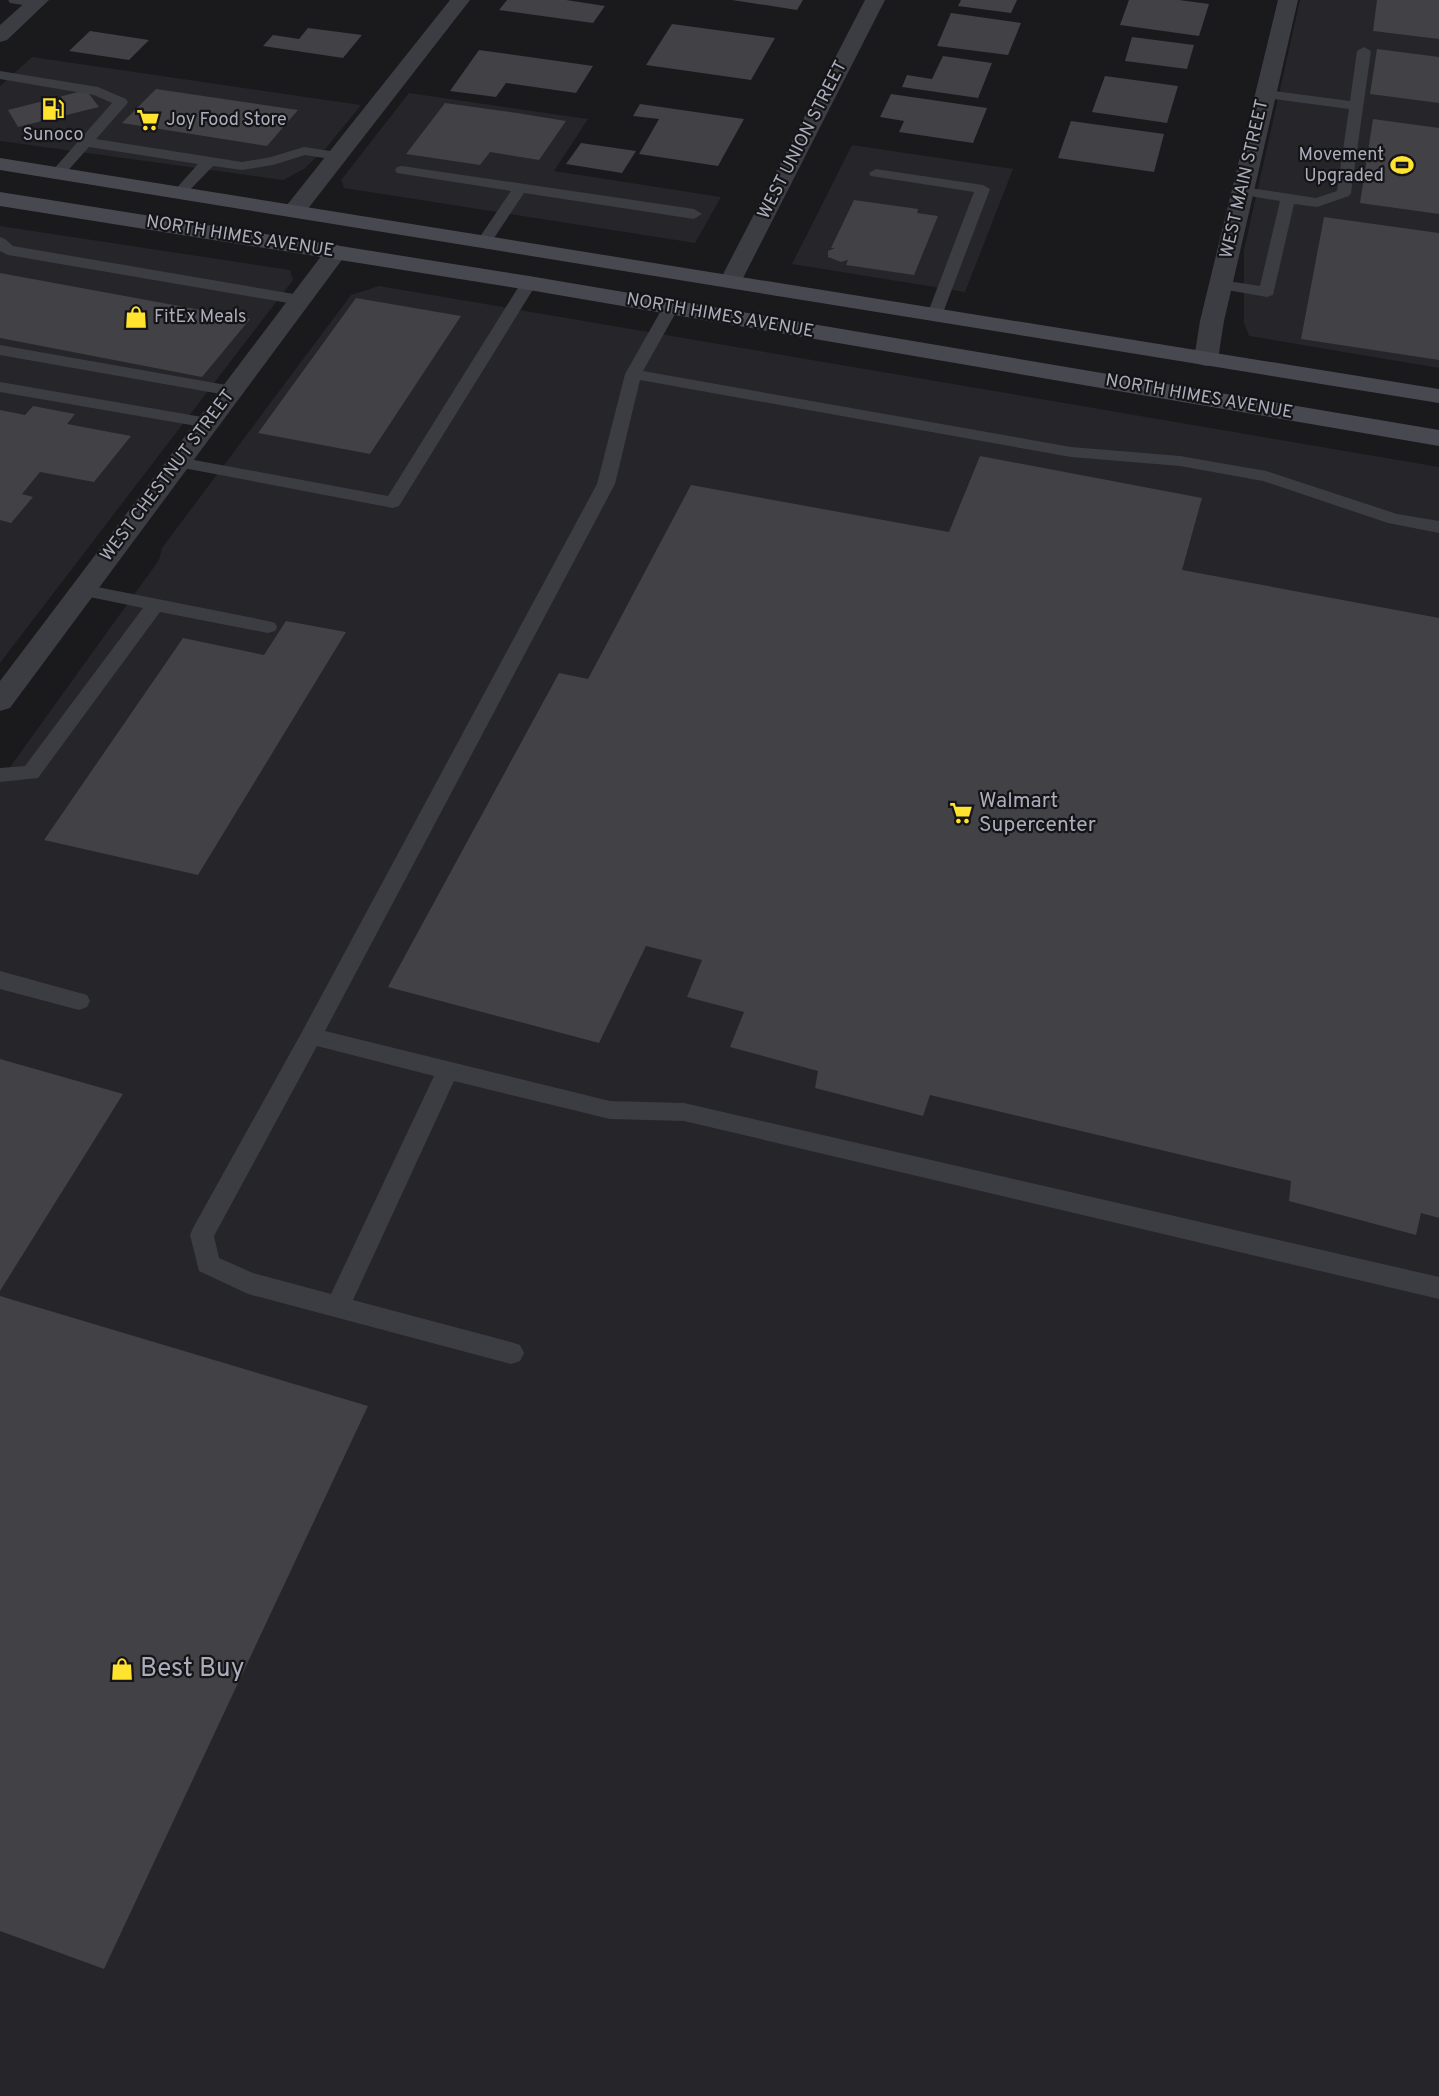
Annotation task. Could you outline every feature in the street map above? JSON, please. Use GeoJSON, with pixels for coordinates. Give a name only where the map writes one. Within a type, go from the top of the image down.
{"type":"FeatureCollection","features":[{"type":"Feature","properties":{"kind":"street"},"geometry":{"type":"LineString","coordinates":[[295,210],[460,0]]}},
{"type":"Feature","properties":{"kind":"street","name":"WEST UNION STREET"},"geometry":{"type":"LineString","coordinates":[[731,280],[875,0]]}},
{"type":"Feature","properties":{"kind":"street","name":"WEST MAIN STREET"},"geometry":{"type":"LineString","coordinates":[[1206,359],[1221,285],[1288,0]]}},
{"type":"Feature","properties":{"kind":"street"},"geometry":{"type":"LineString","coordinates":[[0,36],[38,2]]}},
{"type":"Feature","properties":{"kind":"street","name":"NORTH HIMES AVENUE"},"geometry":{"type":"LineString","coordinates":[[0,164],[731,280],[1439,396]]}},
{"type":"Feature","properties":{"kind":"street","name":"NORTH HIMES AVENUE"},"geometry":{"type":"LineString","coordinates":[[3,203],[529,283],[1439,438]]}},
{"type":"Feature","properties":{"kind":"street","name":"WEST CHESTNUT STREET"},"geometry":{"type":"LineString","coordinates":[[0,701],[336,252]]}},
{"type":"Feature","properties":{"kind":"street"},"geometry":{"type":"LineString","coordinates":[[391,261],[466,258],[509,262],[650,285],[694,288],[717,286],[731,280]]}},
{"type":"Feature","properties":{"kind":"street"},"geometry":{"type":"LineString","coordinates":[[671,307],[688,300],[725,296],[954,334],[1044,340],[1080,339]]}},
{"type":"Feature","properties":{"kind":"lane"},"geometry":{"type":"LineString","coordinates":[[15,0],[38,2]]}},
{"type":"Feature","properties":{"kind":"lane"},"geometry":{"type":"LineString","coordinates":[[1243,191],[1317,203],[1344,193],[1364,51]]}},
{"type":"Feature","properties":{"kind":"lane"},"geometry":{"type":"LineString","coordinates":[[0,75],[98,91],[122,102],[58,173]]}},
{"type":"Feature","properties":{"kind":"lane"},"geometry":{"type":"LineString","coordinates":[[1266,94],[1356,106]]}},
{"type":"Feature","properties":{"kind":"lane"},"geometry":{"type":"LineString","coordinates":[[86,142],[243,166],[273,161],[304,151],[337,156]]}},
{"type":"Feature","properties":{"kind":"lane"},"geometry":{"type":"LineString","coordinates":[[180,192],[210,160]]}},
{"type":"Feature","properties":{"kind":"lane"},"geometry":{"type":"LineString","coordinates":[[402,170],[694,214]]}},
{"type":"Feature","properties":{"kind":"lane"},"geometry":{"type":"LineString","coordinates":[[876,173],[983,189],[935,315]]}},
{"type":"Feature","properties":{"kind":"lane"},"geometry":{"type":"LineString","coordinates":[[485,241],[520,188]]}},
{"type":"Feature","properties":{"kind":"lane"},"geometry":{"type":"LineString","coordinates":[[1221,285],[1267,292],[1288,198]]}},
{"type":"Feature","properties":{"kind":"lane"},"geometry":{"type":"LineString","coordinates":[[0,242],[8,250],[300,300]]}},
{"type":"Feature","properties":{"kind":"lane"},"geometry":{"type":"LineString","coordinates":[[178,462],[393,501],[529,283]]}},
{"type":"Feature","properties":{"kind":"lane"},"geometry":{"type":"LineString","coordinates":[[511,1353],[248,1283],[208,1264],[202,1235],[606,484],[633,374],[671,307]]}},
{"type":"Feature","properties":{"kind":"lane"},"geometry":{"type":"LineString","coordinates":[[0,350],[232,391]]}},
{"type":"Feature","properties":{"kind":"lane"},"geometry":{"type":"LineString","coordinates":[[633,374],[1071,452],[1180,460],[1266,476],[1394,519],[1439,527]]}},
{"type":"Feature","properties":{"kind":"lane"},"geometry":{"type":"LineString","coordinates":[[0,387],[208,423]]}},
{"type":"Feature","properties":{"kind":"lane"},"geometry":{"type":"LineString","coordinates":[[82,590],[268,627]]}},
{"type":"Feature","properties":{"kind":"lane"},"geometry":{"type":"LineString","coordinates":[[0,775],[31,773],[155,605]]}},
{"type":"Feature","properties":{"kind":"lane"},"geometry":{"type":"LineString","coordinates":[[0,980],[79,1001]]}},
{"type":"Feature","properties":{"kind":"lane"},"geometry":{"type":"LineString","coordinates":[[311,1036],[610,1110],[684,1112],[1439,1288]]}},
{"type":"Feature","properties":{"kind":"lane"},"geometry":{"type":"LineString","coordinates":[[338,1306],[448,1070]]}},
{"type":"Feature","properties":{"kind":"shaded area"},"geometry":{"type":"Polygon","coordinates":[[[1300,0],[1439,0],[1439,368],[1249,336],[1244,323],[1244,250],[1300,0]]]}},
{"type":"Feature","properties":{"kind":"shaded area"},"geometry":{"type":"Polygon","coordinates":[[[32,57],[361,105],[326,148],[304,169],[283,180],[0,141],[0,86],[32,57]]]}},
{"type":"Feature","properties":{"kind":"shaded area"},"geometry":{"type":"Polygon","coordinates":[[[409,93],[588,119],[554,171],[721,197],[695,243],[344,188],[341,180],[409,93]]]}},
{"type":"Feature","properties":{"kind":"shaded area"},"geometry":{"type":"Polygon","coordinates":[[[852,145],[1013,169],[965,292],[792,264],[852,145]]]}},
{"type":"Feature","properties":{"kind":"shaded area"},"geometry":{"type":"Polygon","coordinates":[[[0,226],[290,270],[293,280],[0,663],[0,226]]]}},
{"type":"Feature","properties":{"kind":"shaded area"},"geometry":{"type":"Polygon","coordinates":[[[379,286],[1439,467],[1439,2096],[0,2096],[0,781],[159,560],[162,548],[351,295],[379,286]]]}},
{"type":"Feature","properties":{"kind":"building"},"geometry":{"type":"Polygon","coordinates":[[[507,0],[566,0],[605,6],[593,23],[499,10],[507,0]]]}},
{"type":"Feature","properties":{"kind":"building"},"geometry":{"type":"Polygon","coordinates":[[[732,0],[803,0],[797,10],[732,0]]]}},
{"type":"Feature","properties":{"kind":"building"},"geometry":{"type":"Polygon","coordinates":[[[961,0],[1017,0],[1011,13],[958,6],[961,0]]]}},
{"type":"Feature","properties":{"kind":"building"},"geometry":{"type":"Polygon","coordinates":[[[1129,0],[1179,0],[1209,4],[1199,36],[1120,25],[1129,0]]]}},
{"type":"Feature","properties":{"kind":"building"},"geometry":{"type":"Polygon","coordinates":[[[1377,0],[1439,0],[1439,39],[1373,31],[1377,0]]]}},
{"type":"Feature","properties":{"kind":"building"},"geometry":{"type":"Polygon","coordinates":[[[951,13],[1021,23],[1008,55],[937,46],[951,13]]]}},
{"type":"Feature","properties":{"kind":"building"},"geometry":{"type":"Polygon","coordinates":[[[672,24],[775,38],[751,80],[646,65],[672,24]]]}},
{"type":"Feature","properties":{"kind":"building"},"geometry":{"type":"Polygon","coordinates":[[[308,28],[362,35],[343,58],[263,46],[273,35],[299,39],[308,28]]]}},
{"type":"Feature","properties":{"kind":"building"},"geometry":{"type":"Polygon","coordinates":[[[90,31],[149,40],[129,60],[69,51],[90,31]]]}},
{"type":"Feature","properties":{"kind":"building"},"geometry":{"type":"Polygon","coordinates":[[[1132,37],[1194,45],[1187,69],[1125,61],[1132,37]]]}},
{"type":"Feature","properties":{"kind":"building"},"geometry":{"type":"Polygon","coordinates":[[[1377,49],[1439,57],[1439,103],[1370,94],[1377,49]]]}},
{"type":"Feature","properties":{"kind":"building"},"geometry":{"type":"Polygon","coordinates":[[[479,50],[593,66],[576,93],[506,83],[496,97],[450,91],[479,50]]]}},
{"type":"Feature","properties":{"kind":"building"},"geometry":{"type":"Polygon","coordinates":[[[943,56],[992,63],[978,98],[902,87],[907,75],[932,79],[943,56]]]}},
{"type":"Feature","properties":{"kind":"building"},"geometry":{"type":"Polygon","coordinates":[[[1105,76],[1178,86],[1167,123],[1092,112],[1105,76]]]}},
{"type":"Feature","properties":{"kind":"building"},"geometry":{"type":"Polygon","coordinates":[[[156,89],[298,110],[267,146],[122,123],[156,89]]]}},
{"type":"Feature","properties":{"kind":"building","name":"Sunoco"},"geometry":{"type":"Polygon","coordinates":[[[86,90],[99,107],[18,127],[8,110],[86,90]]]}},
{"type":"Feature","properties":{"kind":"building"},"geometry":{"type":"Polygon","coordinates":[[[891,94],[987,108],[973,143],[899,132],[904,121],[880,117],[891,94]]]}},
{"type":"Feature","properties":{"kind":"building"},"geometry":{"type":"Polygon","coordinates":[[[445,103],[566,121],[539,160],[490,152],[480,165],[406,154],[445,103]]]}},
{"type":"Feature","properties":{"kind":"building"},"geometry":{"type":"Polygon","coordinates":[[[640,104],[744,119],[718,166],[639,154],[659,119],[633,116],[640,104]]]}},
{"type":"Feature","properties":{"kind":"building","name":"Movement Upgraded"},"geometry":{"type":"Polygon","coordinates":[[[1373,119],[1439,128],[1439,214],[1360,203],[1373,119]]]}},
{"type":"Feature","properties":{"kind":"building"},"geometry":{"type":"Polygon","coordinates":[[[1071,121],[1164,134],[1154,172],[1058,158],[1071,121]]]}},
{"type":"Feature","properties":{"kind":"building"},"geometry":{"type":"Polygon","coordinates":[[[581,143],[636,151],[622,173],[566,164],[581,143]]]}},
{"type":"Feature","properties":{"kind":"building"},"geometry":{"type":"Polygon","coordinates":[[[854,200],[918,209],[917,213],[938,216],[914,275],[846,265],[848,260],[841,262],[828,257],[828,251],[835,248],[831,248],[854,200]]]}},
{"type":"Feature","properties":{"kind":"building"},"geometry":{"type":"Polygon","coordinates":[[[1324,217],[1439,233],[1439,360],[1301,339],[1324,217]]]}},
{"type":"Feature","properties":{"kind":"building"},"geometry":{"type":"Polygon","coordinates":[[[0,273],[250,319],[202,377],[0,338],[0,273]]]}},
{"type":"Feature","properties":{"kind":"building"},"geometry":{"type":"Polygon","coordinates":[[[356,298],[461,316],[370,454],[258,433],[356,298]]]}},
{"type":"Feature","properties":{"kind":"building"},"geometry":{"type":"Polygon","coordinates":[[[33,406],[75,414],[67,424],[131,436],[94,482],[40,472],[22,494],[33,497],[11,523],[0,520],[0,410],[25,415],[33,406]]]}},
{"type":"Feature","properties":{"kind":"building","name":"Walmart Supercenter"},"geometry":{"type":"Polygon","coordinates":[[[980,456],[1202,498],[1182,570],[1439,618],[1439,1218],[1421,1213],[1416,1235],[1289,1201],[1291,1181],[930,1095],[923,1116],[815,1088],[818,1071],[730,1047],[744,1012],[687,997],[702,960],[646,946],[599,1043],[388,987],[559,673],[588,679],[691,485],[949,532],[980,456]]]}},
{"type":"Feature","properties":{"kind":"building"},"geometry":{"type":"Polygon","coordinates":[[[286,621],[346,632],[198,875],[44,840],[183,638],[264,655],[286,621]]]}},
{"type":"Feature","properties":{"kind":"building"},"geometry":{"type":"Polygon","coordinates":[[[0,1059],[123,1094],[0,1291],[0,1059]]]}},
{"type":"Feature","properties":{"kind":"building","name":"Best Buy"},"geometry":{"type":"Polygon","coordinates":[[[0,1296],[368,1406],[104,1969],[0,1931],[0,1296]]]}},
{"type":"Feature","properties":{"kind":"place","name":"Sunoco"},"geometry":{"type":"Point","coordinates":[53,109]}},
{"type":"Feature","properties":{"kind":"place","name":"Joy Food Store"},"geometry":{"type":"Point","coordinates":[148,120]}},
{"type":"Feature","properties":{"kind":"place","name":"Movement Upgraded"},"geometry":{"type":"Point","coordinates":[1402,165]}},
{"type":"Feature","properties":{"kind":"place","name":"FitEx Meals"},"geometry":{"type":"Point","coordinates":[136,317]}},
{"type":"Feature","properties":{"kind":"place","name":"Walmart Supercenter"},"geometry":{"type":"Point","coordinates":[961,813]}},
{"type":"Feature","properties":{"kind":"place","name":"Best Buy"},"geometry":{"type":"Point","coordinates":[122,1669]}}]}
